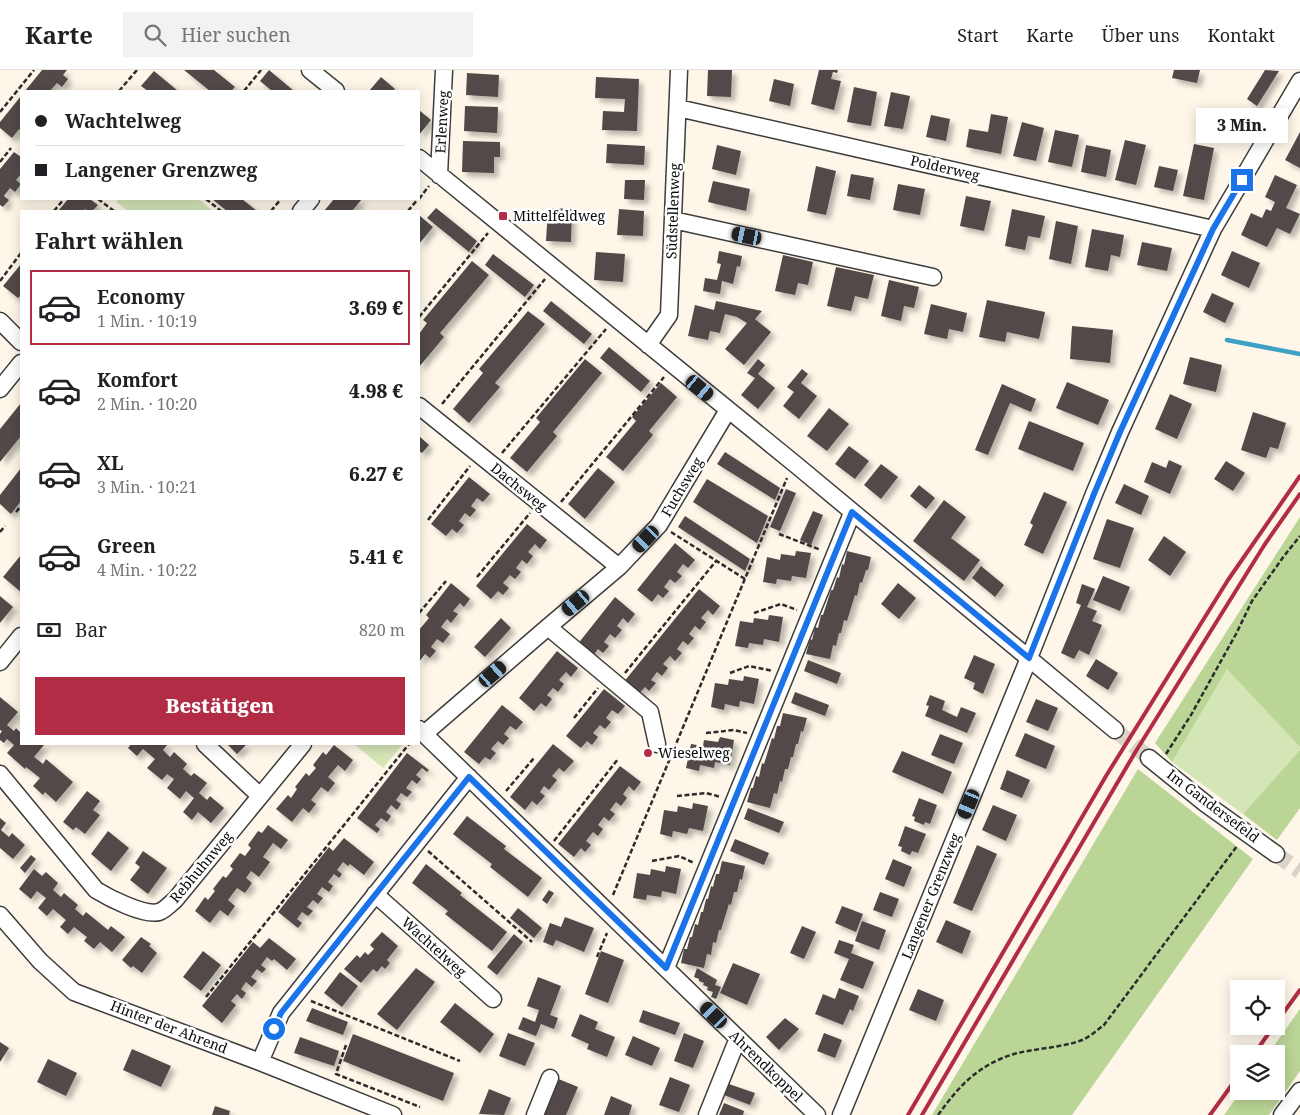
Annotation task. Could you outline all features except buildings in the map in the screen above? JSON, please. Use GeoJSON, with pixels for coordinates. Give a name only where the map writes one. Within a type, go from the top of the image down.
{"type":"FeatureCollection","features":[{"type":"Feature","properties":{"kind":"street"},"geometry":{"type":"LineString","coordinates":[[310,70],[335,90]]}},
{"type":"Feature","properties":{"kind":"street","name":"Erlenweg"},"geometry":{"type":"LineString","coordinates":[[439,175],[444,70]]}},
{"type":"Feature","properties":{"kind":"street","name":"Südstellenweg"},"geometry":{"type":"LineString","coordinates":[[648,345],[669,315],[679,70]]}},
{"type":"Feature","properties":{"kind":"street","name":"Langener Grenzweg"},"geometry":{"type":"LineString","coordinates":[[841,1115],[1120,432],[1213,229],[1300,81]]}},
{"type":"Feature","properties":{"kind":"street","name":"Polderweg"},"geometry":{"type":"LineString","coordinates":[[678,108],[1213,229]]}},
{"type":"Feature","properties":{"kind":"street"},"geometry":{"type":"LineString","coordinates":[[420,159],[794,463],[1115,730]]}},
{"type":"Feature","properties":{"kind":"street"},"geometry":{"type":"LineString","coordinates":[[301,210],[309,200]]}},
{"type":"Feature","properties":{"kind":"street"},"geometry":{"type":"LineString","coordinates":[[673,220],[933,277]]}},
{"type":"Feature","properties":{"kind":"street"},"geometry":{"type":"LineString","coordinates":[[0,321],[20,341]]}},
{"type":"Feature","properties":{"kind":"street"},"geometry":{"type":"LineString","coordinates":[[0,389],[20,364]]}},
{"type":"Feature","properties":{"kind":"street","name":"Fuchsweg"},"geometry":{"type":"LineString","coordinates":[[422,732],[619,567],[659,525],[728,410]]}},
{"type":"Feature","properties":{"kind":"street","name":"Dachsweg"},"geometry":{"type":"LineString","coordinates":[[425,411],[619,567]]}},
{"type":"Feature","properties":{"kind":"street"},"geometry":{"type":"LineString","coordinates":[[666,968],[852,512]]}},
{"type":"Feature","properties":{"kind":"street"},"geometry":{"type":"LineString","coordinates":[[548,627],[650,712],[658,744]]}},
{"type":"Feature","properties":{"kind":"street"},"geometry":{"type":"LineString","coordinates":[[0,662],[20,637]]}},
{"type":"Feature","properties":{"kind":"street","name":"Ahrendkoppel"},"geometry":{"type":"LineString","coordinates":[[422,732],[817,1115]]}},
{"type":"Feature","properties":{"kind":"street"},"geometry":{"type":"LineString","coordinates":[[206,745],[260,796]]}},
{"type":"Feature","properties":{"kind":"street","name":"Rebhuhnweg"},"geometry":{"type":"LineString","coordinates":[[0,774],[96,890],[106,897],[142,910],[157,913],[174,900],[302,745]]}},
{"type":"Feature","properties":{"kind":"street","name":"Im Gandersefeld"},"geometry":{"type":"LineString","coordinates":[[1154,762],[1206,804],[1276,854]]}},
{"type":"Feature","properties":{"kind":"street"},"geometry":{"type":"LineString","coordinates":[[260,1062],[281,1013],[469,777]]}},
{"type":"Feature","properties":{"kind":"street","name":"Wachtelweg"},"geometry":{"type":"LineString","coordinates":[[376,894],[493,999]]}},
{"type":"Feature","properties":{"kind":"street","name":"Hinter der Ahrend"},"geometry":{"type":"LineString","coordinates":[[0,915],[40,961],[74,992],[260,1062],[393,1115]]}},
{"type":"Feature","properties":{"kind":"street"},"geometry":{"type":"LineString","coordinates":[[707,1115],[738,1038]]}},
{"type":"Feature","properties":{"kind":"street"},"geometry":{"type":"LineString","coordinates":[[534,1115],[550,1078]]}},
{"type":"Feature","properties":{"kind":"street"},"geometry":{"type":"LineString","coordinates":[[1282,1115],[1300,1091]]}},
{"type":"Feature","properties":{"kind":"path"},"geometry":{"type":"LineString","coordinates":[[0,112],[34,70]]}},
{"type":"Feature","properties":{"kind":"path"},"geometry":{"type":"LineString","coordinates":[[119,90],[137,70]]}},
{"type":"Feature","properties":{"kind":"path"},"geometry":{"type":"LineString","coordinates":[[245,90],[261,70]]}},
{"type":"Feature","properties":{"kind":"path"},"geometry":{"type":"LineString","coordinates":[[0,162],[11,148]]}},
{"type":"Feature","properties":{"kind":"path"},"geometry":{"type":"LineString","coordinates":[[55,210],[63,200]]}},
{"type":"Feature","properties":{"kind":"path"},"geometry":{"type":"LineString","coordinates":[[99,200],[113,210]]}},
{"type":"Feature","properties":{"kind":"path"},"geometry":{"type":"LineString","coordinates":[[207,200],[221,210]]}},
{"type":"Feature","properties":{"kind":"path"},"geometry":{"type":"LineString","coordinates":[[272,210],[280,200]]}},
{"type":"Feature","properties":{"kind":"path"},"geometry":{"type":"LineString","coordinates":[[409,210],[418,200]]}},
{"type":"Feature","properties":{"kind":"path"},"geometry":{"type":"LineString","coordinates":[[420,316],[498,222]]}},
{"type":"Feature","properties":{"kind":"path"},"geometry":{"type":"LineString","coordinates":[[0,280],[20,254]]}},
{"type":"Feature","properties":{"kind":"path"},"geometry":{"type":"LineString","coordinates":[[425,411],[554,268]]}},
{"type":"Feature","properties":{"kind":"path"},"geometry":{"type":"LineString","coordinates":[[428,520],[486,460],[615,318]]}},
{"type":"Feature","properties":{"kind":"path"},"geometry":{"type":"LineString","coordinates":[[552,513],[674,365]]}},
{"type":"Feature","properties":{"kind":"path"},"geometry":{"type":"LineString","coordinates":[[597,957],[609,914],[794,463]]}},
{"type":"Feature","properties":{"kind":"path"},"geometry":{"type":"LineString","coordinates":[[477,577],[538,502]]}},
{"type":"Feature","properties":{"kind":"path"},"geometry":{"type":"LineString","coordinates":[[16,512],[20,507]]}},
{"type":"Feature","properties":{"kind":"path"},"geometry":{"type":"LineString","coordinates":[[659,525],[745,579]]}},
{"type":"Feature","properties":{"kind":"path"},"geometry":{"type":"LineString","coordinates":[[0,532],[5,526]]}},
{"type":"Feature","properties":{"kind":"path"},"geometry":{"type":"LineString","coordinates":[[779,534],[834,556]]}},
{"type":"Feature","properties":{"kind":"path"},"geometry":{"type":"LineString","coordinates":[[1154,762],[1190,715],[1236,634],[1252,601],[1300,536]]}},
{"type":"Feature","properties":{"kind":"path"},"geometry":{"type":"LineString","coordinates":[[574,718],[612,680],[716,561]]}},
{"type":"Feature","properties":{"kind":"path"},"geometry":{"type":"LineString","coordinates":[[420,612],[446,581]]}},
{"type":"Feature","properties":{"kind":"path"},"geometry":{"type":"LineString","coordinates":[[754,612],[781,604],[810,615]]}},
{"type":"Feature","properties":{"kind":"path"},"geometry":{"type":"LineString","coordinates":[[730,673],[749,666],[786,674]]}},
{"type":"Feature","properties":{"kind":"path"},"geometry":{"type":"LineString","coordinates":[[706,733],[734,730],[761,736]]}},
{"type":"Feature","properties":{"kind":"path"},"geometry":{"type":"LineString","coordinates":[[206,997],[408,745]]}},
{"type":"Feature","properties":{"kind":"path"},"geometry":{"type":"LineString","coordinates":[[496,804],[534,758]]}},
{"type":"Feature","properties":{"kind":"path"},"geometry":{"type":"LineString","coordinates":[[546,852],[618,759]]}},
{"type":"Feature","properties":{"kind":"path"},"geometry":{"type":"LineString","coordinates":[[677,796],[706,793],[735,800]]}},
{"type":"Feature","properties":{"kind":"path"},"geometry":{"type":"LineString","coordinates":[[938,1115],[972,1075],[991,1064],[1014,1054],[1083,1040],[1104,1025],[1247,833]]}},
{"type":"Feature","properties":{"kind":"path"},"geometry":{"type":"LineString","coordinates":[[417,842],[532,942]]}},
{"type":"Feature","properties":{"kind":"path"},"geometry":{"type":"LineString","coordinates":[[652,861],[679,856],[707,868]]}},
{"type":"Feature","properties":{"kind":"path"},"geometry":{"type":"LineString","coordinates":[[295,995],[460,1061]]}},
{"type":"Feature","properties":{"kind":"path"},"geometry":{"type":"LineString","coordinates":[[346,1045],[336,1074],[420,1107]]}},
{"type":"Feature","properties":{"kind":"green space"},"geometry":{"type":"Polygon","coordinates":[[[117,200],[199,200],[212,210],[127,210],[116,202],[117,200]]]}},
{"type":"Feature","properties":{"kind":"green space"},"geometry":{"type":"Polygon","coordinates":[[[1300,517],[1300,747],[1227,669],[1172,762],[1155,743],[1300,517]]]}},
{"type":"Feature","properties":{"kind":"green space"},"geometry":{"type":"Polygon","coordinates":[[[1227,668],[1300,747],[1300,750],[1243,814],[1172,762],[1227,668]]]}},
{"type":"Feature","properties":{"kind":"green space"},"geometry":{"type":"Polygon","coordinates":[[[355,745],[402,745],[383,768],[355,745]]]}},
{"type":"Feature","properties":{"kind":"green space"},"geometry":{"type":"Polygon","coordinates":[[[1300,750],[1300,808],[1277,840],[1243,814],[1300,750]]]}},
{"type":"Feature","properties":{"kind":"green space"},"geometry":{"type":"Polygon","coordinates":[[[1138,769],[1253,859],[1072,1115],[932,1115],[1138,769]]]}},
{"type":"Feature","properties":{"kind":"green space"},"geometry":{"type":"Polygon","coordinates":[[[1300,1009],[1300,1071],[1285,1092],[1285,1045],[1274,1045],[1282,1035],[1285,1035],[1285,1030],[1300,1009]]]}},
{"type":"Feature","properties":{"kind":"green space"},"geometry":{"type":"Polygon","coordinates":[[[1235,1100],[1280,1100],[1269,1115],[1224,1115],[1235,1100]]]}},
{"type":"Feature","properties":{"kind":"waterway"},"geometry":{"type":"LineString","coordinates":[[1227,340],[1300,354]]}},
{"type":"Feature","properties":{"kind":"tunnel"},"geometry":{"type":"LineString","coordinates":[[1115,730],[1149,758]]}},
{"type":"Feature","properties":{"kind":"tunnel"},"geometry":{"type":"LineString","coordinates":[[1276,854],[1300,871]]}},
{"type":"Feature","properties":{"kind":"railway"},"geometry":{"type":"LineString","coordinates":[[908,1115],[1106,776],[1228,580],[1300,476]]}},
{"type":"Feature","properties":{"kind":"railway"},"geometry":{"type":"LineString","coordinates":[[922,1115],[1136,751],[1265,544],[1300,494]]}},
{"type":"Feature","properties":{"kind":"railway"},"geometry":{"type":"LineString","coordinates":[[1285,1011],[1300,990]]}},
{"type":"Feature","properties":{"kind":"railway"},"geometry":{"type":"LineString","coordinates":[[1260,1045],[1268,1035]]}},
{"type":"Feature","properties":{"kind":"railway"},"geometry":{"type":"LineString","coordinates":[[1210,1115],[1230,1087]]}},
{"type":"Feature","properties":{"kind":"place","name":"Mittelfeldweg"},"geometry":{"type":"Point","coordinates":[503,216]}},
{"type":"Feature","properties":{"kind":"place","name":"Wieselweg"},"geometry":{"type":"Point","coordinates":[648,753]}},
{"type":"Feature","properties":{"kind":"route"},"geometry":{"type":"LineString","coordinates":[[274,1029],[281,1013],[469,777],[666,968],[852,512],[1029,658],[1120,432],[1213,229],[1242,180]]}}]}
